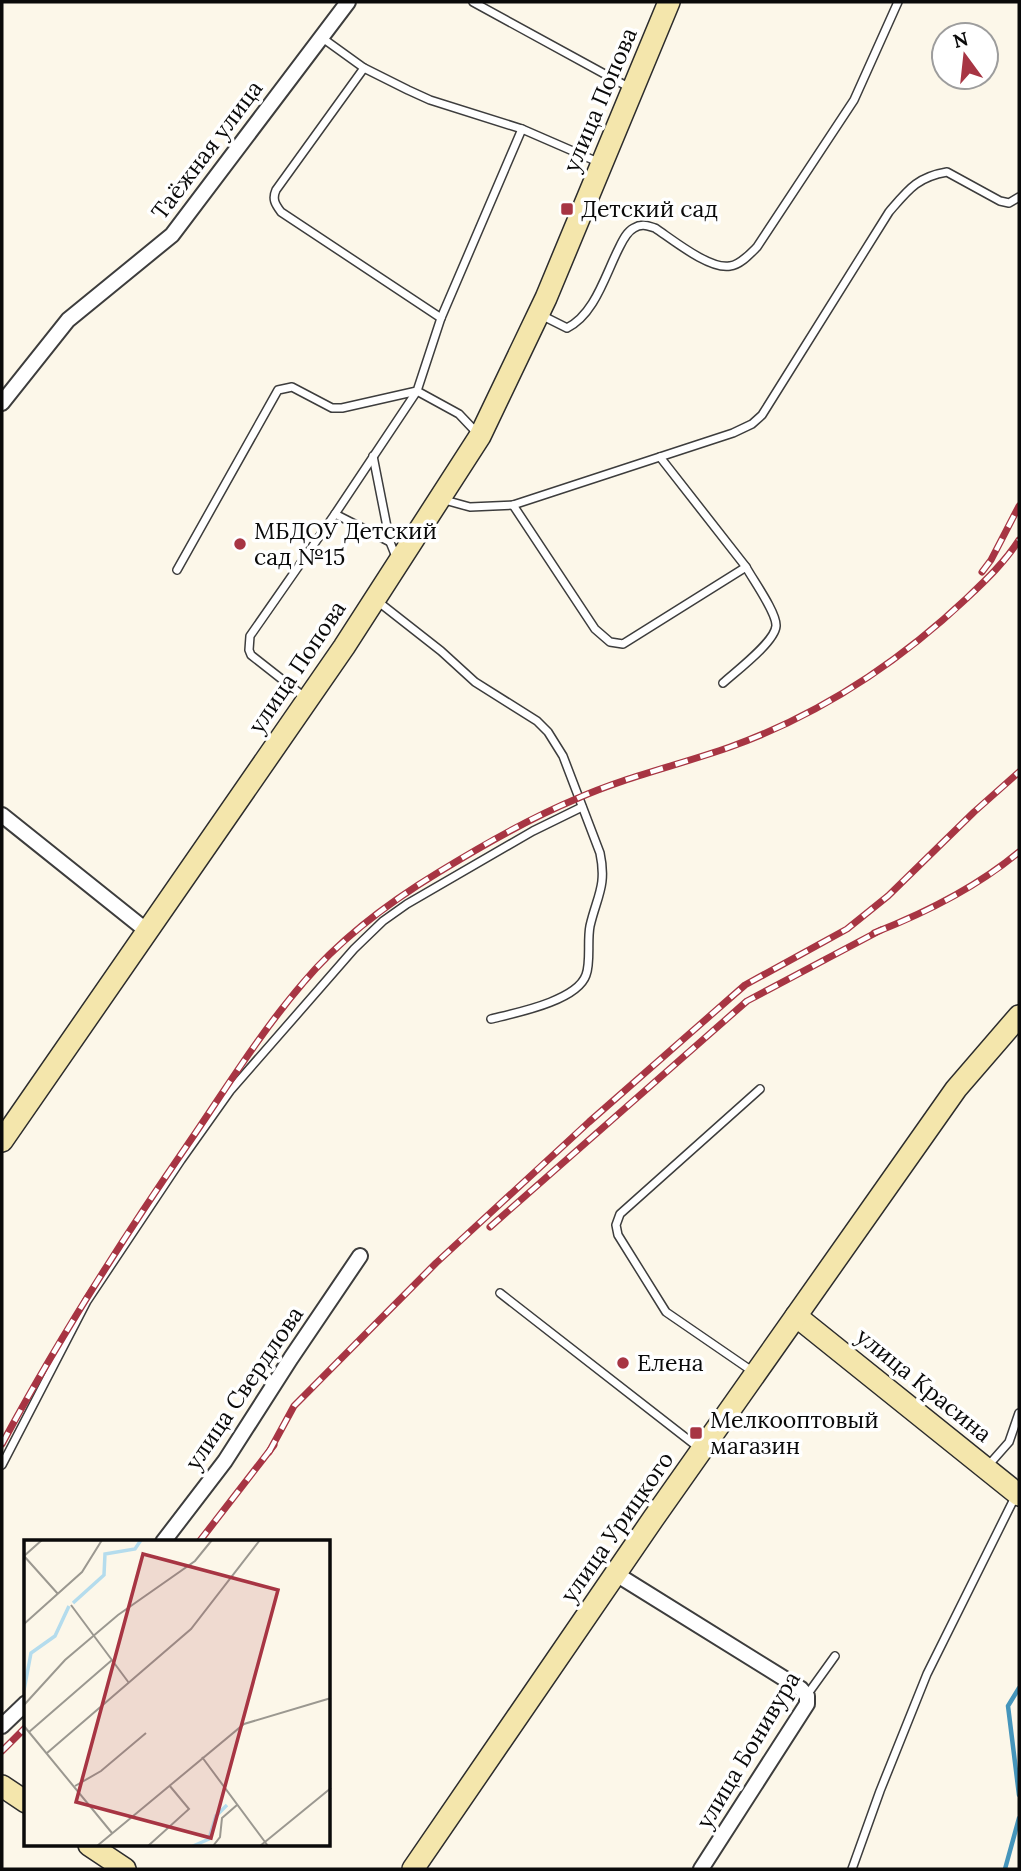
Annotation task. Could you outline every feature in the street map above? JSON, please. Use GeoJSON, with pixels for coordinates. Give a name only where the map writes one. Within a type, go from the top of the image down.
{"type":"FeatureCollection","features":[{"type":"Feature","properties":{"kind":"street","name":"Таёжная улица"},"geometry":{"type":"LineString","coordinates":[[2,403],[68,320],[172,235],[348,2]]}},
{"type":"Feature","properties":{"kind":"street","name":"улица Попова"},"geometry":{"type":"LineString","coordinates":[[2,1141],[375,600],[480,436],[538,314],[669,2]]}},
{"type":"Feature","properties":{"kind":"street"},"geometry":{"type":"LineString","coordinates":[[2,815],[146,930]]}},
{"type":"Feature","properties":{"kind":"street","name":"улица Урицкого"},"geometry":{"type":"LineString","coordinates":[[413,1869],[796,1315],[956,1089],[1019,1016]]}},
{"type":"Feature","properties":{"kind":"street","name":"улица Свердлова"},"geometry":{"type":"LineString","coordinates":[[165,1540],[225,1461],[360,1256]]}},
{"type":"Feature","properties":{"kind":"street","name":"улица Красина"},"geometry":{"type":"LineString","coordinates":[[796,1315],[1018,1494]]}},
{"type":"Feature","properties":{"kind":"street"},"geometry":{"type":"LineString","coordinates":[[616,1574],[801,1689],[807,1696]]}},
{"type":"Feature","properties":{"kind":"street","name":"улица Бонивура"},"geometry":{"type":"LineString","coordinates":[[701,1869],[807,1704],[807,1696]]}},
{"type":"Feature","properties":{"kind":"street"},"geometry":{"type":"LineString","coordinates":[[2,1726],[24,1705]]}},
{"type":"Feature","properties":{"kind":"street"},"geometry":{"type":"LineString","coordinates":[[2,1786],[24,1801]]}},
{"type":"Feature","properties":{"kind":"street"},"geometry":{"type":"LineString","coordinates":[[90,1846],[125,1869]]}},
{"type":"Feature","properties":{"kind":"lane"},"geometry":{"type":"LineString","coordinates":[[473,2],[633,90]]}},
{"type":"Feature","properties":{"kind":"lane"},"geometry":{"type":"LineString","coordinates":[[538,314],[567,328],[577,323],[589,309],[624,238],[634,228],[645,225],[655,228],[716,266],[732,266],[745,258],[757,247],[854,100],[898,2]]}},
{"type":"Feature","properties":{"kind":"lane"},"geometry":{"type":"LineString","coordinates":[[321,37],[364,68],[430,100],[522,129],[602,164]]}},
{"type":"Feature","properties":{"kind":"lane"},"geometry":{"type":"LineString","coordinates":[[364,68],[276,190],[273,197],[275,204],[281,212],[442,318]]}},
{"type":"Feature","properties":{"kind":"lane"},"geometry":{"type":"LineString","coordinates":[[307,700],[251,655],[250,636],[417,391],[442,318],[522,129]]}},
{"type":"Feature","properties":{"kind":"lane"},"geometry":{"type":"LineString","coordinates":[[441,499],[470,508],[513,505],[733,433],[752,424],[762,415],[889,212],[914,184],[926,177],[947,172],[1000,201],[1009,203],[1019,197]]}},
{"type":"Feature","properties":{"kind":"lane"},"geometry":{"type":"LineString","coordinates":[[177,570],[278,390],[292,387],[332,408],[417,391],[459,414],[480,436]]}},
{"type":"Feature","properties":{"kind":"lane"},"geometry":{"type":"LineString","coordinates":[[373,456],[390,542],[399,563]]}},
{"type":"Feature","properties":{"kind":"lane"},"geometry":{"type":"LineString","coordinates":[[660,457],[746,567],[776,625],[772,637],[723,683]]}},
{"type":"Feature","properties":{"kind":"lane"},"geometry":{"type":"LineString","coordinates":[[513,505],[595,629],[610,642],[623,644],[746,567]]}},
{"type":"Feature","properties":{"kind":"lane"},"geometry":{"type":"LineString","coordinates":[[335,514],[390,542]]}},
{"type":"Feature","properties":{"kind":"lane"},"geometry":{"type":"LineString","coordinates":[[375,600],[441,651],[475,682],[537,721],[557,744],[600,853],[603,867],[602,888],[589,930],[586,974],[579,986],[544,1006],[491,1019]]}},
{"type":"Feature","properties":{"kind":"lane"},"geometry":{"type":"LineString","coordinates":[[2,1465],[87,1301],[181,1160],[230,1091],[354,949],[383,921],[407,904],[533,831],[582,807]]}},
{"type":"Feature","properties":{"kind":"lane"},"geometry":{"type":"LineString","coordinates":[[756,1374],[666,1312],[618,1235],[616,1225],[620,1214],[760,1089]]}},
{"type":"Feature","properties":{"kind":"lane"},"geometry":{"type":"LineString","coordinates":[[500,1293],[702,1451]]}},
{"type":"Feature","properties":{"kind":"lane"},"geometry":{"type":"LineString","coordinates":[[986,1468],[1009,1441],[1019,1413]]}},
{"type":"Feature","properties":{"kind":"lane"},"geometry":{"type":"LineString","coordinates":[[852,1869],[927,1674],[1018,1494]]}},
{"type":"Feature","properties":{"kind":"lane","name":"улица Бонивура"},"geometry":{"type":"LineString","coordinates":[[807,1696],[835,1656]]}},
{"type":"Feature","properties":{"kind":"waterway"},"geometry":{"type":"LineString","coordinates":[[1019,1688],[1008,1706],[1019,1795]]}},
{"type":"Feature","properties":{"kind":"waterway"},"geometry":{"type":"LineString","coordinates":[[1005,1869],[1019,1818]]}},
{"type":"Feature","properties":{"kind":"railway"},"geometry":{"type":"LineString","coordinates":[[982,572],[1019,506]]}},
{"type":"Feature","properties":{"kind":"railway"},"geometry":{"type":"LineString","coordinates":[[2,1444],[91,1291],[243,1062],[303,983],[349,937],[421,883],[489,842],[541,815],[614,784],[730,747],[826,703],[885,665],[941,622],[995,570],[1019,540]]}},
{"type":"Feature","properties":{"kind":"railway"},"geometry":{"type":"LineString","coordinates":[[269,1452],[294,1406],[436,1263],[589,1122],[745,985],[847,929],[888,896],[1019,772]]}},
{"type":"Feature","properties":{"kind":"railway"},"geometry":{"type":"LineString","coordinates":[[874,933],[950,898],[986,877],[1019,852]]}},
{"type":"Feature","properties":{"kind":"railway"},"geometry":{"type":"LineString","coordinates":[[490,1227],[747,1001],[881,930]]}},
{"type":"Feature","properties":{"kind":"railway"},"geometry":{"type":"LineString","coordinates":[[201,1540],[274,1445]]}},
{"type":"Feature","properties":{"kind":"railway"},"geometry":{"type":"LineString","coordinates":[[2,1751],[24,1729]]}},
{"type":"Feature","properties":{"kind":"place","name":"Детский сад"},"geometry":{"type":"Point","coordinates":[567,209]}},
{"type":"Feature","properties":{"kind":"place","name":"МБДОУ Детский сад №15"},"geometry":{"type":"Point","coordinates":[240,544]}},
{"type":"Feature","properties":{"kind":"place","name":"Елена"},"geometry":{"type":"Point","coordinates":[623,1363]}},
{"type":"Feature","properties":{"kind":"place","name":"Мелкооптовый магазин"},"geometry":{"type":"Point","coordinates":[696,1433]}}]}
